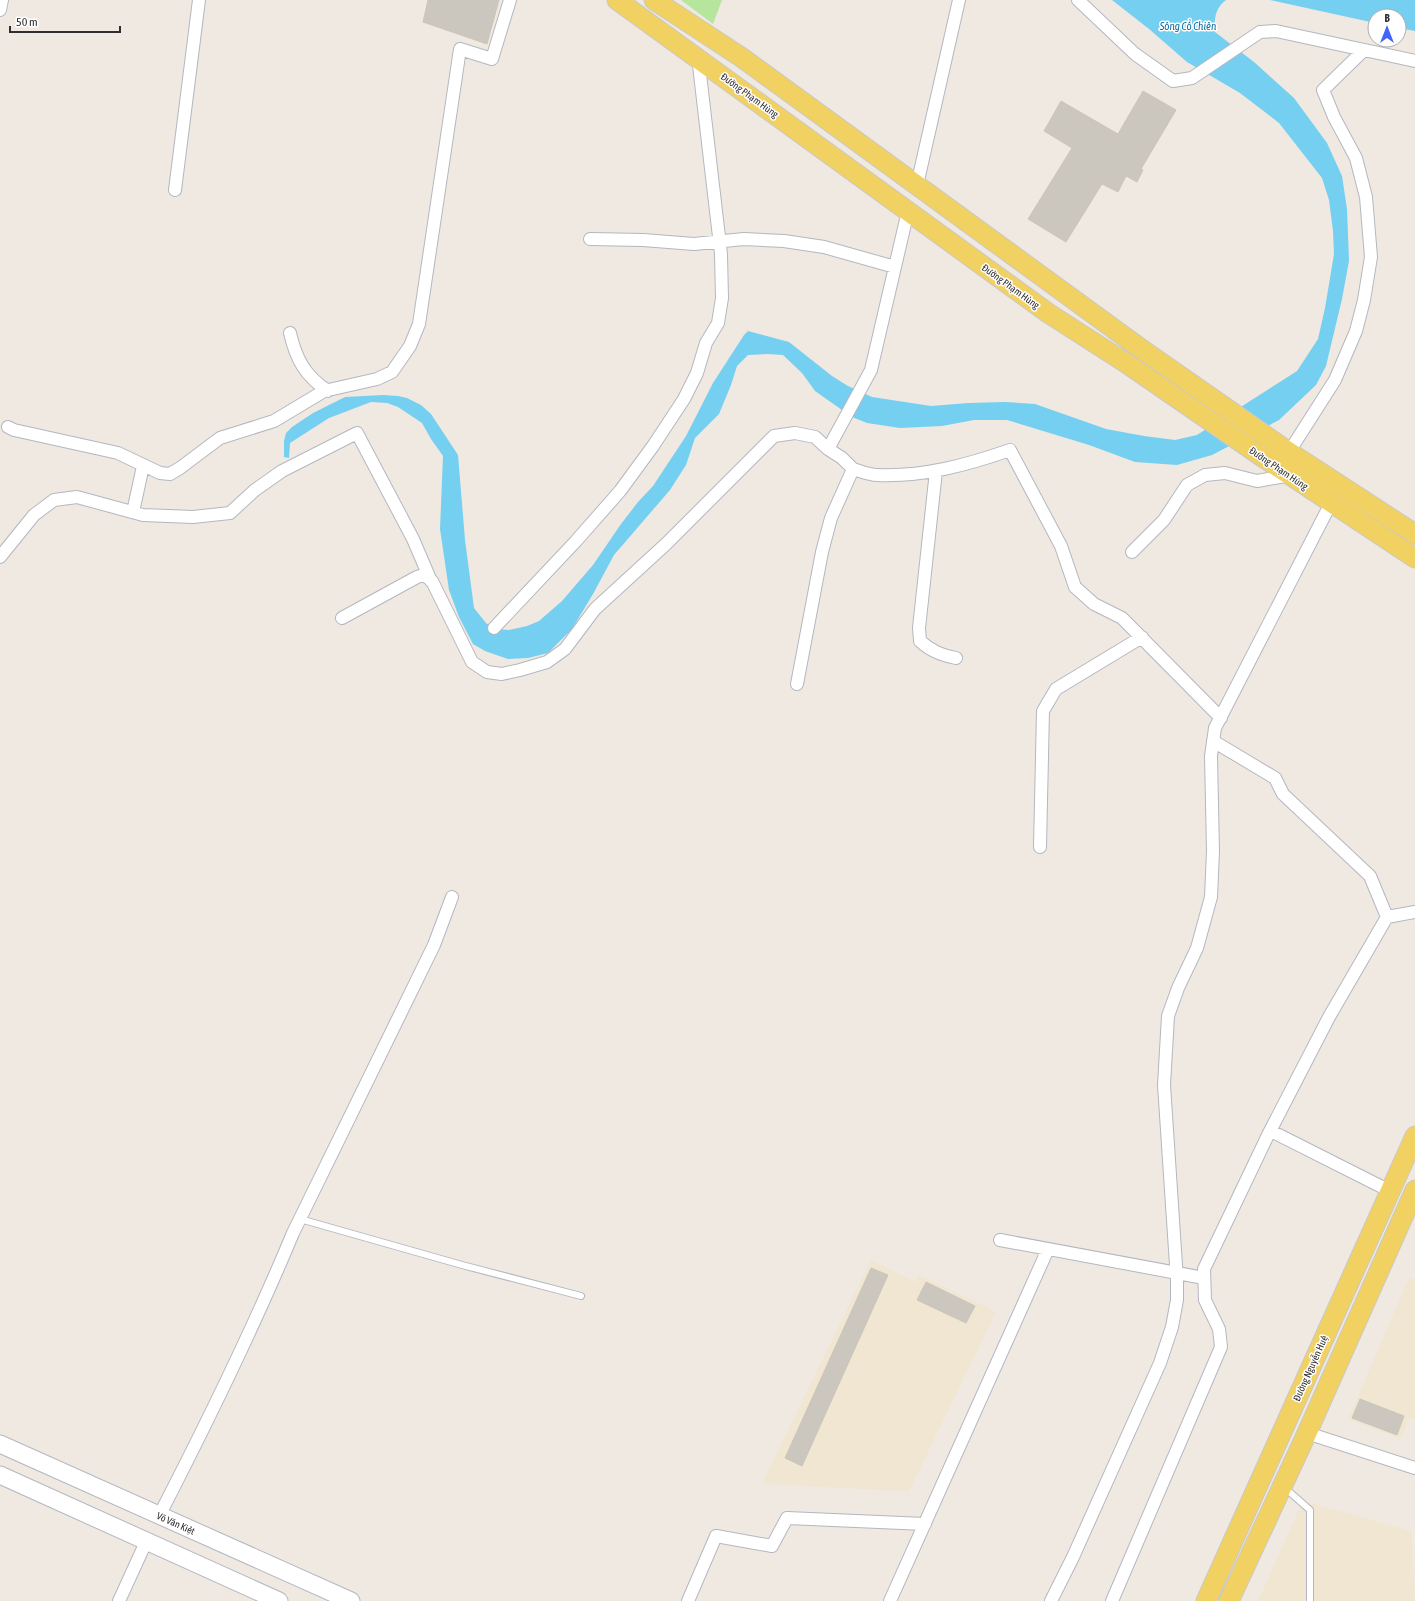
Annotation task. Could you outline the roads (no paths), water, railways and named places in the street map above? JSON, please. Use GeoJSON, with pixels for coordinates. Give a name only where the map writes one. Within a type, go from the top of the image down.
{"type":"FeatureCollection","features":[{"type":"Feature","properties":{"kind":"main road","name":"Đường Phạm Hùng"},"geometry":{"type":"LineString","coordinates":[[618,0],[1048,313],[1129,365],[1261,456],[1292,475],[1331,503],[1415,558]]}},
{"type":"Feature","properties":{"kind":"main road","name":"Đường Phạm Hùng"},"geometry":{"type":"LineString","coordinates":[[654,0],[741,57],[1140,348],[1289,452],[1415,534]]}},
{"type":"Feature","properties":{"kind":"main road"},"geometry":{"type":"LineString","coordinates":[[724,77],[741,57]]}},
{"type":"Feature","properties":{"kind":"main road","name":"Đường Nguyễn Huệ"},"geometry":{"type":"LineString","coordinates":[[1206,1601],[1415,1136]]}},
{"type":"Feature","properties":{"kind":"main road"},"geometry":{"type":"LineString","coordinates":[[1229,1601],[1307,1433],[1415,1190]]}},
{"type":"Feature","properties":{"kind":"main road"},"geometry":{"type":"LineString","coordinates":[[1286,1423],[1307,1433]]}},
{"type":"Feature","properties":{"kind":"main road","name":"Võ Văn Kiệt"},"geometry":{"type":"LineString","coordinates":[[0,1444],[351,1601]]}},
{"type":"Feature","properties":{"kind":"main road"},"geometry":{"type":"LineString","coordinates":[[0,1475],[279,1601]]}},
{"type":"Feature","properties":{"kind":"main road"},"geometry":{"type":"LineString","coordinates":[[58,1501],[69,1475]]}},
{"type":"Feature","properties":{"kind":"street"},"geometry":{"type":"LineString","coordinates":[[0,10],[2,0]]}},
{"type":"Feature","properties":{"kind":"street"},"geometry":{"type":"LineString","coordinates":[[175,190],[199,0]]}},
{"type":"Feature","properties":{"kind":"street"},"geometry":{"type":"LineString","coordinates":[[8,427],[14,430],[118,453],[160,473],[170,474],[220,438],[274,421],[328,391],[377,379],[392,372],[410,346],[419,324],[460,49],[492,59],[510,0]]}},
{"type":"Feature","properties":{"kind":"street"},"geometry":{"type":"LineString","coordinates":[[917,186],[958,0]]}},
{"type":"Feature","properties":{"kind":"street"},"geometry":{"type":"LineString","coordinates":[[1078,0],[1135,54],[1161,74],[1173,81],[1192,78],[1260,32],[1276,31],[1415,61]]}},
{"type":"Feature","properties":{"kind":"street"},"geometry":{"type":"LineString","coordinates":[[1289,452],[1335,380],[1356,331],[1364,300],[1371,257],[1366,197],[1356,158],[1334,117],[1323,90],[1364,50]]}},
{"type":"Feature","properties":{"kind":"street"},"geometry":{"type":"LineString","coordinates":[[494,628],[576,541],[620,491],[653,446],[684,399],[697,373],[706,343],[718,323],[722,298],[722,254],[698,57]]}},
{"type":"Feature","properties":{"kind":"street"},"geometry":{"type":"LineString","coordinates":[[828,449],[871,370],[908,211]]}},
{"type":"Feature","properties":{"kind":"street"},"geometry":{"type":"LineString","coordinates":[[590,239],[694,244],[744,239],[784,241],[824,247],[895,267]]}},
{"type":"Feature","properties":{"kind":"street"},"geometry":{"type":"LineString","coordinates":[[290,333],[293,348],[300,365],[319,385],[328,391]]}},
{"type":"Feature","properties":{"kind":"street"},"geometry":{"type":"LineString","coordinates":[[0,557],[34,515],[54,500],[77,497],[143,515],[193,517],[230,513],[255,490],[282,471],[357,433],[413,539],[466,653],[472,662],[487,672],[502,674],[547,662],[565,648],[595,609],[666,544],[774,436],[795,433],[815,437],[828,449],[842,458],[853,469],[875,475],[928,473],[975,462],[1010,450],[1061,546],[1075,586],[1094,604],[1122,618],[1220,718]]}},
{"type":"Feature","properties":{"kind":"street"},"geometry":{"type":"LineString","coordinates":[[133,512],[143,466]]}},
{"type":"Feature","properties":{"kind":"street"},"geometry":{"type":"LineString","coordinates":[[797,684],[822,552],[831,518],[853,469]]}},
{"type":"Feature","properties":{"kind":"street"},"geometry":{"type":"LineString","coordinates":[[936,471],[919,628],[920,642],[930,650],[942,656],[956,658]]}},
{"type":"Feature","properties":{"kind":"street"},"geometry":{"type":"LineString","coordinates":[[1132,552],[1164,520],[1187,485],[1205,475],[1225,473],[1257,481],[1292,475]]}},
{"type":"Feature","properties":{"kind":"street"},"geometry":{"type":"LineString","coordinates":[[1051,1601],[1073,1557],[1160,1363],[1172,1327],[1177,1300],[1164,1085],[1168,1016],[1178,988],[1197,948],[1211,897],[1213,851],[1211,756],[1215,728],[1331,503]]}},
{"type":"Feature","properties":{"kind":"street"},"geometry":{"type":"LineString","coordinates":[[342,618],[417,577],[424,575],[432,581]]}},
{"type":"Feature","properties":{"kind":"street"},"geometry":{"type":"LineString","coordinates":[[1040,847],[1043,711],[1056,689],[1142,637]]}},
{"type":"Feature","properties":{"kind":"street"},"geometry":{"type":"LineString","coordinates":[[1213,741],[1275,778],[1283,794],[1370,876],[1387,917]]}},
{"type":"Feature","properties":{"kind":"street"},"geometry":{"type":"LineString","coordinates":[[159,1516],[220,1395],[300,1219],[434,945],[452,897]]}},
{"type":"Feature","properties":{"kind":"street"},"geometry":{"type":"LineString","coordinates":[[1112,1601],[1221,1347],[1219,1329],[1205,1300],[1204,1269],[1271,1130],[1329,1017],[1387,917],[1415,912]]}},
{"type":"Feature","properties":{"kind":"street"},"geometry":{"type":"LineString","coordinates":[[1271,1130],[1390,1191]]}},
{"type":"Feature","properties":{"kind":"street"},"geometry":{"type":"LineString","coordinates":[[1000,1240],[1204,1278]]}},
{"type":"Feature","properties":{"kind":"street"},"geometry":{"type":"LineString","coordinates":[[890,1601],[1048,1249]]}},
{"type":"Feature","properties":{"kind":"street"},"geometry":{"type":"LineString","coordinates":[[1307,1433],[1415,1468]]}},
{"type":"Feature","properties":{"kind":"street"},"geometry":{"type":"LineString","coordinates":[[688,1601],[716,1536],[772,1546],[787,1518],[925,1524]]}},
{"type":"Feature","properties":{"kind":"street"},"geometry":{"type":"LineString","coordinates":[[119,1601],[146,1542]]}},
{"type":"Feature","properties":{"kind":"lane"},"geometry":{"type":"LineString","coordinates":[[300,1219],[462,1265],[581,1296]]}},
{"type":"Feature","properties":{"kind":"lane"},"geometry":{"type":"LineString","coordinates":[[1282,1486],[1310,1510],[1310,1601]]}},
{"type":"Feature","properties":{"kind":"water","name":"Sông Cổ Chiên"},"geometry":{"type":"Polygon","coordinates":[[[1112,0],[1226,0],[1217,10],[1215,32],[1254,62],[1294,98],[1327,143],[1342,176],[1347,209],[1349,261],[1342,299],[1326,366],[1316,385],[1279,420],[1212,455],[1177,465],[1135,462],[1089,445],[1007,420],[974,420],[942,426],[900,428],[867,423],[852,417],[815,391],[802,373],[783,355],[748,355],[737,366],[719,414],[695,438],[686,465],[670,490],[614,555],[572,629],[548,653],[528,658],[508,659],[485,651],[473,644],[459,617],[449,590],[440,529],[443,456],[422,423],[398,407],[387,403],[371,402],[329,418],[290,443],[289,458],[284,457],[284,441],[286,433],[292,427],[313,413],[345,397],[383,395],[398,396],[407,398],[421,405],[431,414],[458,455],[465,540],[474,608],[486,623],[494,629],[509,630],[527,626],[539,621],[562,601],[593,565],[621,524],[653,486],[686,436],[713,383],[748,331],[789,342],[832,376],[848,386],[872,397],[931,406],[1005,402],[1035,404],[1106,429],[1175,440],[1197,435],[1297,371],[1318,339],[1334,254],[1329,200],[1322,178],[1279,123],[1240,93],[1187,62],[1149,29],[1112,0]]]}},
{"type":"Feature","properties":{"kind":"water"},"geometry":{"type":"Polygon","coordinates":[[[1270,0],[1415,0],[1415,31],[1407,30],[1407,8],[1367,8],[1367,21],[1270,0]]]}}]}
